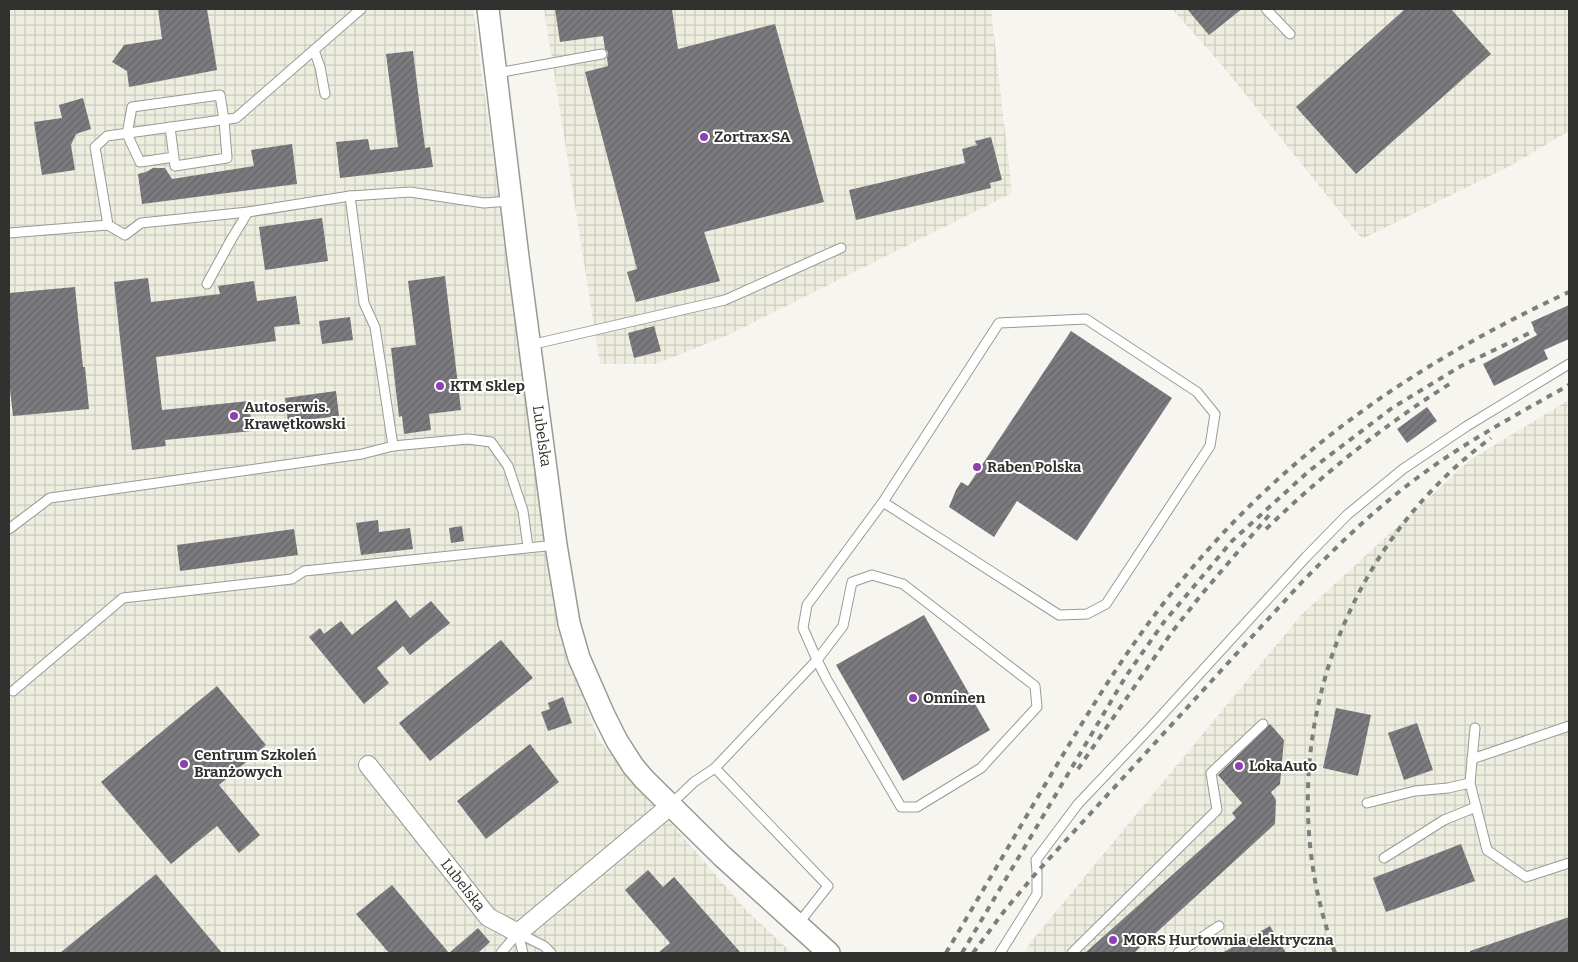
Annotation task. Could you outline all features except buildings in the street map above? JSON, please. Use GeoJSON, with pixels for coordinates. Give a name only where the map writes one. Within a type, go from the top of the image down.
{"type":"FeatureCollection","features":[{"type":"Feature","properties":{"kind":"street","name":"Lubelska"},"geometry":{"type":"LineString","coordinates":[[488,9],[556,545],[569,623],[590,686],[616,741],[633,766],[670,806],[796,925],[829,953]]}},
{"type":"Feature","properties":{"kind":"street","name":"Lubelska"},"geometry":{"type":"LineString","coordinates":[[368,764],[488,917],[518,933]]}},
{"type":"Feature","properties":{"kind":"street"},"geometry":{"type":"LineString","coordinates":[[518,933],[670,806]]}},
{"type":"Feature","properties":{"kind":"lane"},"geometry":{"type":"LineString","coordinates":[[108,225],[95,147],[107,136],[236,118],[361,9]]}},
{"type":"Feature","properties":{"kind":"lane"},"geometry":{"type":"LineString","coordinates":[[1266,9],[1290,34]]}},
{"type":"Feature","properties":{"kind":"lane"},"geometry":{"type":"LineString","coordinates":[[314,50],[320,67],[325,94]]}},
{"type":"Feature","properties":{"kind":"lane"},"geometry":{"type":"LineString","coordinates":[[496,74],[602,54]]}},
{"type":"Feature","properties":{"kind":"lane"},"geometry":{"type":"LineString","coordinates":[[170,128],[174,158],[175,166],[227,158],[220,94],[132,107],[127,134],[140,162],[174,158]]}},
{"type":"Feature","properties":{"kind":"lane"},"geometry":{"type":"LineString","coordinates":[[9,233],[108,225],[125,235],[141,223],[248,212],[350,196],[410,192],[484,203],[512,201]]}},
{"type":"Feature","properties":{"kind":"lane"},"geometry":{"type":"LineString","coordinates":[[350,196],[364,303],[375,327],[393,446]]}},
{"type":"Feature","properties":{"kind":"lane"},"geometry":{"type":"LineString","coordinates":[[207,284],[248,212]]}},
{"type":"Feature","properties":{"kind":"lane"},"geometry":{"type":"LineString","coordinates":[[530,345],[725,300],[841,248]]}},
{"type":"Feature","properties":{"kind":"lane"},"geometry":{"type":"LineString","coordinates":[[670,806],[694,782],[715,768],[817,660],[843,626],[852,582],[872,575],[903,584],[1035,686],[1037,707],[981,768],[916,808],[901,807],[827,680],[817,660],[803,628],[807,605],[883,502],[1000,323],[1086,319],[1198,392],[1215,414],[1210,446],[1106,604],[1087,614],[1059,615],[883,502]]}},
{"type":"Feature","properties":{"kind":"lane"},"geometry":{"type":"LineString","coordinates":[[1000,953],[1037,894],[1038,872],[1036,860],[1078,804],[1306,557],[1348,515],[1403,469],[1467,426],[1569,364]]}},
{"type":"Feature","properties":{"kind":"lane"},"geometry":{"type":"LineString","coordinates":[[9,529],[50,498],[362,454],[393,446],[468,439],[491,442],[508,466],[523,511],[528,547]]}},
{"type":"Feature","properties":{"kind":"lane"},"geometry":{"type":"LineString","coordinates":[[13,691],[123,598],[292,579],[304,571],[556,545]]}},
{"type":"Feature","properties":{"kind":"lane"},"geometry":{"type":"LineString","coordinates":[[1072,953],[1217,810],[1211,773],[1263,724]]}},
{"type":"Feature","properties":{"kind":"lane"},"geometry":{"type":"LineString","coordinates":[[1472,759],[1569,726]]}},
{"type":"Feature","properties":{"kind":"lane"},"geometry":{"type":"LineString","coordinates":[[1475,728],[1470,783],[1487,850],[1526,877],[1569,863]]}},
{"type":"Feature","properties":{"kind":"lane"},"geometry":{"type":"LineString","coordinates":[[715,768],[828,886],[796,925]]}},
{"type":"Feature","properties":{"kind":"lane"},"geometry":{"type":"LineString","coordinates":[[1367,803],[1415,791],[1448,788],[1470,783]]}},
{"type":"Feature","properties":{"kind":"lane"},"geometry":{"type":"LineString","coordinates":[[1384,858],[1444,820],[1476,807]]}},
{"type":"Feature","properties":{"kind":"lane"},"geometry":{"type":"LineString","coordinates":[[1178,953],[1219,926]]}},
{"type":"Feature","properties":{"kind":"lane"},"geometry":{"type":"LineString","coordinates":[[501,953],[518,933]]}},
{"type":"Feature","properties":{"kind":"lane"},"geometry":{"type":"LineString","coordinates":[[518,933],[523,953]]}},
{"type":"Feature","properties":{"kind":"lane"},"geometry":{"type":"LineString","coordinates":[[518,933],[544,946],[551,953]]}},
{"type":"Feature","properties":{"kind":"shaded area"},"geometry":{"type":"Polygon","coordinates":[[[9,9],[473,9],[557,625],[598,739],[747,911],[792,953],[9,953],[9,9]]]}},
{"type":"Feature","properties":{"kind":"shaded area"},"geometry":{"type":"Polygon","coordinates":[[[544,9],[991,9],[1012,193],[728,335],[656,364],[600,364],[544,9]]]}},
{"type":"Feature","properties":{"kind":"shaded area"},"geometry":{"type":"Polygon","coordinates":[[[1172,9],[1569,9],[1569,131],[1510,166],[1362,239],[1221,64],[1172,9]]]}},
{"type":"Feature","properties":{"kind":"shaded area"},"geometry":{"type":"Polygon","coordinates":[[[1569,400],[1569,953],[1025,953],[1030,943],[1302,614],[1470,460],[1569,400]]]}},
{"type":"Feature","properties":{"kind":"railway"},"geometry":{"type":"LineString","coordinates":[[946,953],[1096,700],[1145,627],[1205,553],[1250,506],[1297,463],[1346,423],[1398,386],[1453,352],[1569,292]]}},
{"type":"Feature","properties":{"kind":"railway"},"geometry":{"type":"LineString","coordinates":[[962,953],[1126,676],[1164,622],[1232,541],[1309,471],[1392,408],[1461,366],[1569,314]]}},
{"type":"Feature","properties":{"kind":"railway"},"geometry":{"type":"LineString","coordinates":[[1266,529],[1355,451],[1451,383]]}},
{"type":"Feature","properties":{"kind":"railway"},"geometry":{"type":"LineString","coordinates":[[973,953],[1005,910],[1037,872],[1302,582],[1343,541],[1386,502],[1435,465],[1492,429],[1569,385]]}},
{"type":"Feature","properties":{"kind":"railway"},"geometry":{"type":"LineString","coordinates":[[1335,953],[1315,882],[1308,811],[1312,739],[1327,670],[1354,603],[1390,542],[1436,486],[1491,438]]}},
{"type":"Feature","properties":{"kind":"railway"},"geometry":{"type":"LineString","coordinates":[[1078,769],[1172,632],[1270,514]]}},
{"type":"Feature","properties":{"kind":"place","name":"Zortrax SA"},"geometry":{"type":"Point","coordinates":[704,137]}},
{"type":"Feature","properties":{"kind":"place","name":"KTM Sklep"},"geometry":{"type":"Point","coordinates":[440,386]}},
{"type":"Feature","properties":{"kind":"place","name":"Autoserwis. Krawętkowski"},"geometry":{"type":"Point","coordinates":[234,416]}},
{"type":"Feature","properties":{"kind":"place","name":"Raben Polska"},"geometry":{"type":"Point","coordinates":[977,467]}},
{"type":"Feature","properties":{"kind":"place","name":"Onninen"},"geometry":{"type":"Point","coordinates":[913,698]}},
{"type":"Feature","properties":{"kind":"place","name":"Centrum Szkoleń Branżowych"},"geometry":{"type":"Point","coordinates":[184,764]}},
{"type":"Feature","properties":{"kind":"place","name":"LokaAuto"},"geometry":{"type":"Point","coordinates":[1239,766]}},
{"type":"Feature","properties":{"kind":"place","name":"MORS Hurtownia elektryczna"},"geometry":{"type":"Point","coordinates":[1113,940]}}]}
